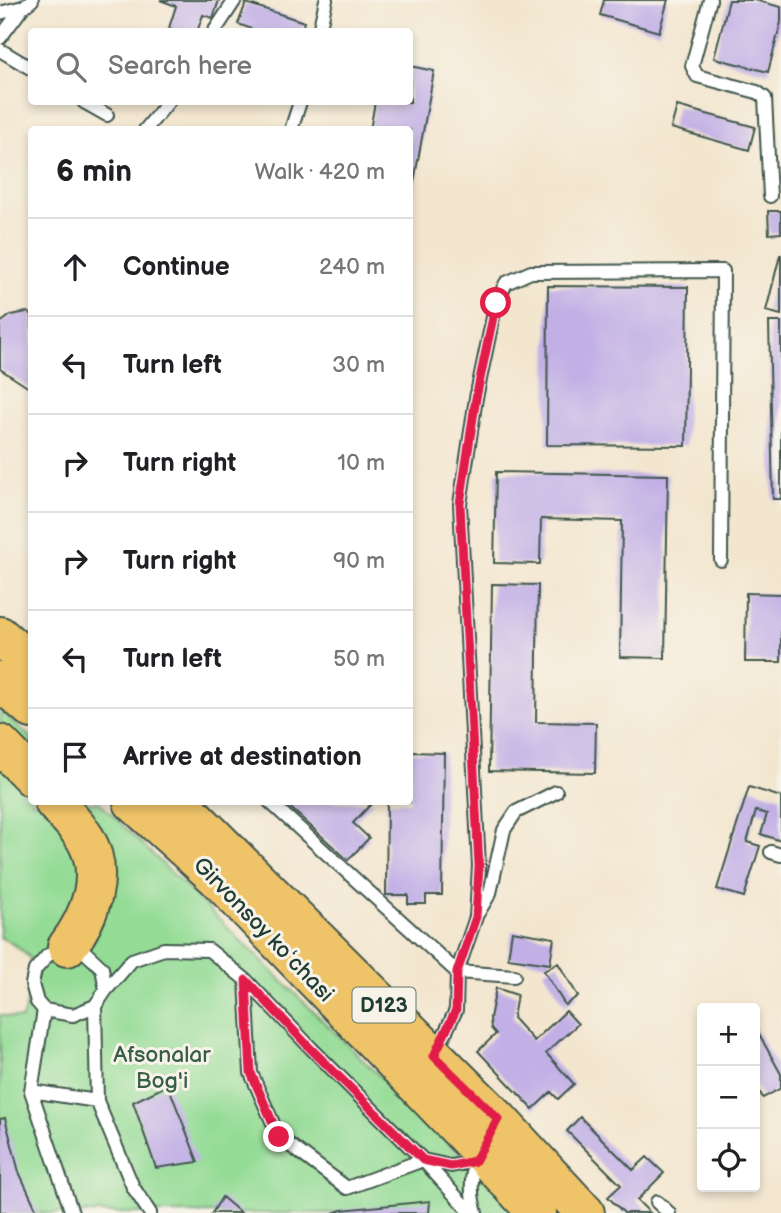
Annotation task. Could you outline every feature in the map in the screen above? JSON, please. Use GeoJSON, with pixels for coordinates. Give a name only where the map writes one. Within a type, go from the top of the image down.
{"type":"FeatureCollection","features":[{"type":"Feature","properties":{"kind":"main road"},"geometry":{"type":"LineString","coordinates":[[0,636],[28,660]]}},
{"type":"Feature","properties":{"kind":"main road"},"geometry":{"type":"LineString","coordinates":[[0,681],[28,706]]}},
{"type":"Feature","properties":{"kind":"main road"},"geometry":{"type":"LineString","coordinates":[[0,744],[28,774]]}},
{"type":"Feature","properties":{"kind":"main road"},"geometry":{"type":"LineString","coordinates":[[56,805],[86,841],[97,876],[88,914],[67,947]]}},
{"type":"Feature","properties":{"kind":"main road","name":"Girvonsoy koʻchasi"},"geometry":{"type":"LineString","coordinates":[[136,805],[423,1068]]}},
{"type":"Feature","properties":{"kind":"main road","name":"Girvonsoy koʻchasi"},"geometry":{"type":"LineString","coordinates":[[182,805],[423,1068],[537,1213]]}},
{"type":"Feature","properties":{"kind":"main road","name":"Girvonsoy koʻchasi"},"geometry":{"type":"LineString","coordinates":[[484,1144],[585,1213]]}},
{"type":"Feature","properties":{"kind":"lane"},"geometry":{"type":"LineString","coordinates":[[217,28],[235,0]]}},
{"type":"Feature","properties":{"kind":"lane"},"geometry":{"type":"LineString","coordinates":[[320,28],[326,0]]}},
{"type":"Feature","properties":{"kind":"lane"},"geometry":{"type":"LineString","coordinates":[[710,0],[692,66],[697,76],[757,92],[765,98],[770,196]]}},
{"type":"Feature","properties":{"kind":"lane"},"geometry":{"type":"LineString","coordinates":[[0,13],[27,4]]}},
{"type":"Feature","properties":{"kind":"lane"},"geometry":{"type":"LineString","coordinates":[[0,38],[27,4]]}},
{"type":"Feature","properties":{"kind":"lane"},"geometry":{"type":"LineString","coordinates":[[0,50],[28,67]]}},
{"type":"Feature","properties":{"kind":"lane"},"geometry":{"type":"LineString","coordinates":[[89,105],[107,116]]}},
{"type":"Feature","properties":{"kind":"lane"},"geometry":{"type":"LineString","coordinates":[[148,126],[166,105]]}},
{"type":"Feature","properties":{"kind":"lane"},"geometry":{"type":"LineString","coordinates":[[292,126],[299,105]]}},
{"type":"Feature","properties":{"kind":"lane"},"geometry":{"type":"LineString","coordinates":[[476,917],[479,866],[460,504],[479,384],[496,303],[506,283],[531,272],[723,271],[721,560]]}},
{"type":"Feature","properties":{"kind":"lane"},"geometry":{"type":"LineString","coordinates":[[423,1068],[456,1010],[457,972],[476,917],[489,893],[504,830],[516,812],[556,792]]}},
{"type":"Feature","properties":{"kind":"lane"},"geometry":{"type":"LineString","coordinates":[[273,805],[457,972],[514,976]]}},
{"type":"Feature","properties":{"kind":"lane"},"geometry":{"type":"LineString","coordinates":[[106,990],[102,968],[86,953],[67,947],[48,955],[36,970],[32,984],[37,1002],[44,1010],[73,1015],[95,1006],[132,960],[164,949],[209,950],[246,980],[473,1213]]}},
{"type":"Feature","properties":{"kind":"lane"},"geometry":{"type":"LineString","coordinates":[[246,980],[251,1073],[279,1137],[347,1188],[423,1160],[451,1166],[484,1144]]}},
{"type":"Feature","properties":{"kind":"lane"},"geometry":{"type":"LineString","coordinates":[[95,1006],[97,1101],[133,1187],[150,1213]]}},
{"type":"Feature","properties":{"kind":"lane"},"geometry":{"type":"LineString","coordinates":[[44,1010],[31,1091],[72,1213]]}},
{"type":"Feature","properties":{"kind":"lane"},"geometry":{"type":"LineString","coordinates":[[31,1091],[97,1101]]}},
{"type":"Feature","properties":{"kind":"lane"},"geometry":{"type":"LineString","coordinates":[[473,1213],[470,1183],[484,1144]]}},
{"type":"Feature","properties":{"kind":"lane"},"geometry":{"type":"LineString","coordinates":[[657,1202],[669,1213]]}},
{"type":"Feature","properties":{"kind":"green space","name":"Afsonalar Bog'i"},"geometry":{"type":"Polygon","coordinates":[[[0,710],[28,735],[28,805],[102,805],[496,1190],[515,1213],[0,1213],[0,1015],[22,1019],[34,979],[34,970],[26,954],[0,937],[0,710]]]}},
{"type":"Feature","properties":{"kind":"building"},"geometry":{"type":"Polygon","coordinates":[[[160,0],[219,0],[213,18],[203,15],[198,28],[169,28],[176,6],[160,0]]]}},
{"type":"Feature","properties":{"kind":"building"},"geometry":{"type":"Polygon","coordinates":[[[604,0],[668,0],[659,32],[600,15],[604,0]]]}},
{"type":"Feature","properties":{"kind":"building"},"geometry":{"type":"Polygon","coordinates":[[[729,0],[754,0],[781,7],[781,22],[768,72],[714,58],[729,0]]]}},
{"type":"Feature","properties":{"kind":"building"},"geometry":{"type":"Polygon","coordinates":[[[246,3],[304,22],[302,28],[249,28],[238,24],[246,3]]]}},
{"type":"Feature","properties":{"kind":"building"},"geometry":{"type":"Polygon","coordinates":[[[413,67],[434,71],[413,188],[413,126],[371,126],[374,105],[413,105],[413,67]]]}},
{"type":"Feature","properties":{"kind":"building"},"geometry":{"type":"Polygon","coordinates":[[[677,106],[755,127],[749,150],[671,128],[677,106]]]}},
{"type":"Feature","properties":{"kind":"building"},"geometry":{"type":"Polygon","coordinates":[[[768,211],[781,211],[781,233],[769,234],[768,211]]]}},
{"type":"Feature","properties":{"kind":"building"},"geometry":{"type":"Polygon","coordinates":[[[781,255],[781,315],[766,311],[781,255]]]}},
{"type":"Feature","properties":{"kind":"building"},"geometry":{"type":"Polygon","coordinates":[[[548,286],[688,287],[686,446],[547,445],[548,286]]]}},
{"type":"Feature","properties":{"kind":"building"},"geometry":{"type":"Polygon","coordinates":[[[28,313],[28,387],[0,369],[0,323],[11,315],[28,313]]]}},
{"type":"Feature","properties":{"kind":"building"},"geometry":{"type":"Polygon","coordinates":[[[769,322],[781,322],[781,499],[773,499],[769,322]]]}},
{"type":"Feature","properties":{"kind":"building"},"geometry":{"type":"Polygon","coordinates":[[[496,472],[668,475],[665,658],[620,657],[622,521],[541,519],[540,564],[494,563],[496,472]]]}},
{"type":"Feature","properties":{"kind":"building"},"geometry":{"type":"Polygon","coordinates":[[[492,584],[538,585],[536,722],[596,723],[595,773],[489,771],[492,584]]]}},
{"type":"Feature","properties":{"kind":"building"},"geometry":{"type":"Polygon","coordinates":[[[746,593],[781,594],[781,662],[745,662],[746,593]]]}},
{"type":"Feature","properties":{"kind":"building"},"geometry":{"type":"Polygon","coordinates":[[[413,752],[444,753],[442,895],[426,895],[426,904],[408,904],[408,895],[386,895],[387,805],[413,805],[413,752]]]}},
{"type":"Feature","properties":{"kind":"building"},"geometry":{"type":"Polygon","coordinates":[[[749,787],[781,797],[781,841],[761,834],[767,814],[756,811],[747,842],[760,846],[744,897],[717,889],[749,787]]]}},
{"type":"Feature","properties":{"kind":"building"},"geometry":{"type":"Polygon","coordinates":[[[287,805],[370,805],[353,823],[369,838],[348,860],[287,805]]]}},
{"type":"Feature","properties":{"kind":"building"},"geometry":{"type":"Polygon","coordinates":[[[512,931],[554,938],[550,964],[508,958],[512,931]]]}},
{"type":"Feature","properties":{"kind":"building"},"geometry":{"type":"Polygon","coordinates":[[[558,963],[578,996],[565,1005],[544,971],[558,963]]]}},
{"type":"Feature","properties":{"kind":"building"},"geometry":{"type":"Polygon","coordinates":[[[496,988],[517,995],[513,1018],[534,1041],[566,1011],[578,1024],[546,1053],[574,1084],[558,1099],[551,1092],[533,1109],[478,1051],[496,1034],[491,1028],[490,1018],[496,988]]]}},
{"type":"Feature","properties":{"kind":"building"},"geometry":{"type":"Polygon","coordinates":[[[760,1036],[781,1074],[781,1088],[763,1098],[760,1093],[760,1036]]]}},
{"type":"Feature","properties":{"kind":"building"},"geometry":{"type":"Polygon","coordinates":[[[168,1085],[198,1162],[156,1168],[133,1102],[168,1085]]]}},
{"type":"Feature","properties":{"kind":"building"},"geometry":{"type":"Polygon","coordinates":[[[580,1117],[633,1170],[647,1157],[664,1173],[637,1200],[650,1213],[624,1213],[608,1197],[621,1185],[567,1131],[580,1117]]]}},
{"type":"Feature","properties":{"kind":"building"},"geometry":{"type":"Polygon","coordinates":[[[5,1118],[19,1172],[38,1213],[0,1213],[0,1119],[5,1118]]]}},
{"type":"Feature","properties":{"kind":"building"},"geometry":{"type":"Polygon","coordinates":[[[222,1197],[241,1213],[212,1213],[222,1197]]]}},
{"type":"Feature","properties":{"kind":"building"},"geometry":{"type":"Polygon","coordinates":[[[430,1201],[429,1213],[333,1213],[341,1210],[430,1201]]]}},
{"type":"Feature","properties":{"kind":"route"},"geometry":{"type":"LineString","coordinates":[[279,1137],[251,1073],[246,980],[423,1160],[451,1166],[475,1161],[498,1119],[434,1056],[456,1010],[457,972],[476,917],[479,866],[460,504],[476,398],[496,303]]}}]}
